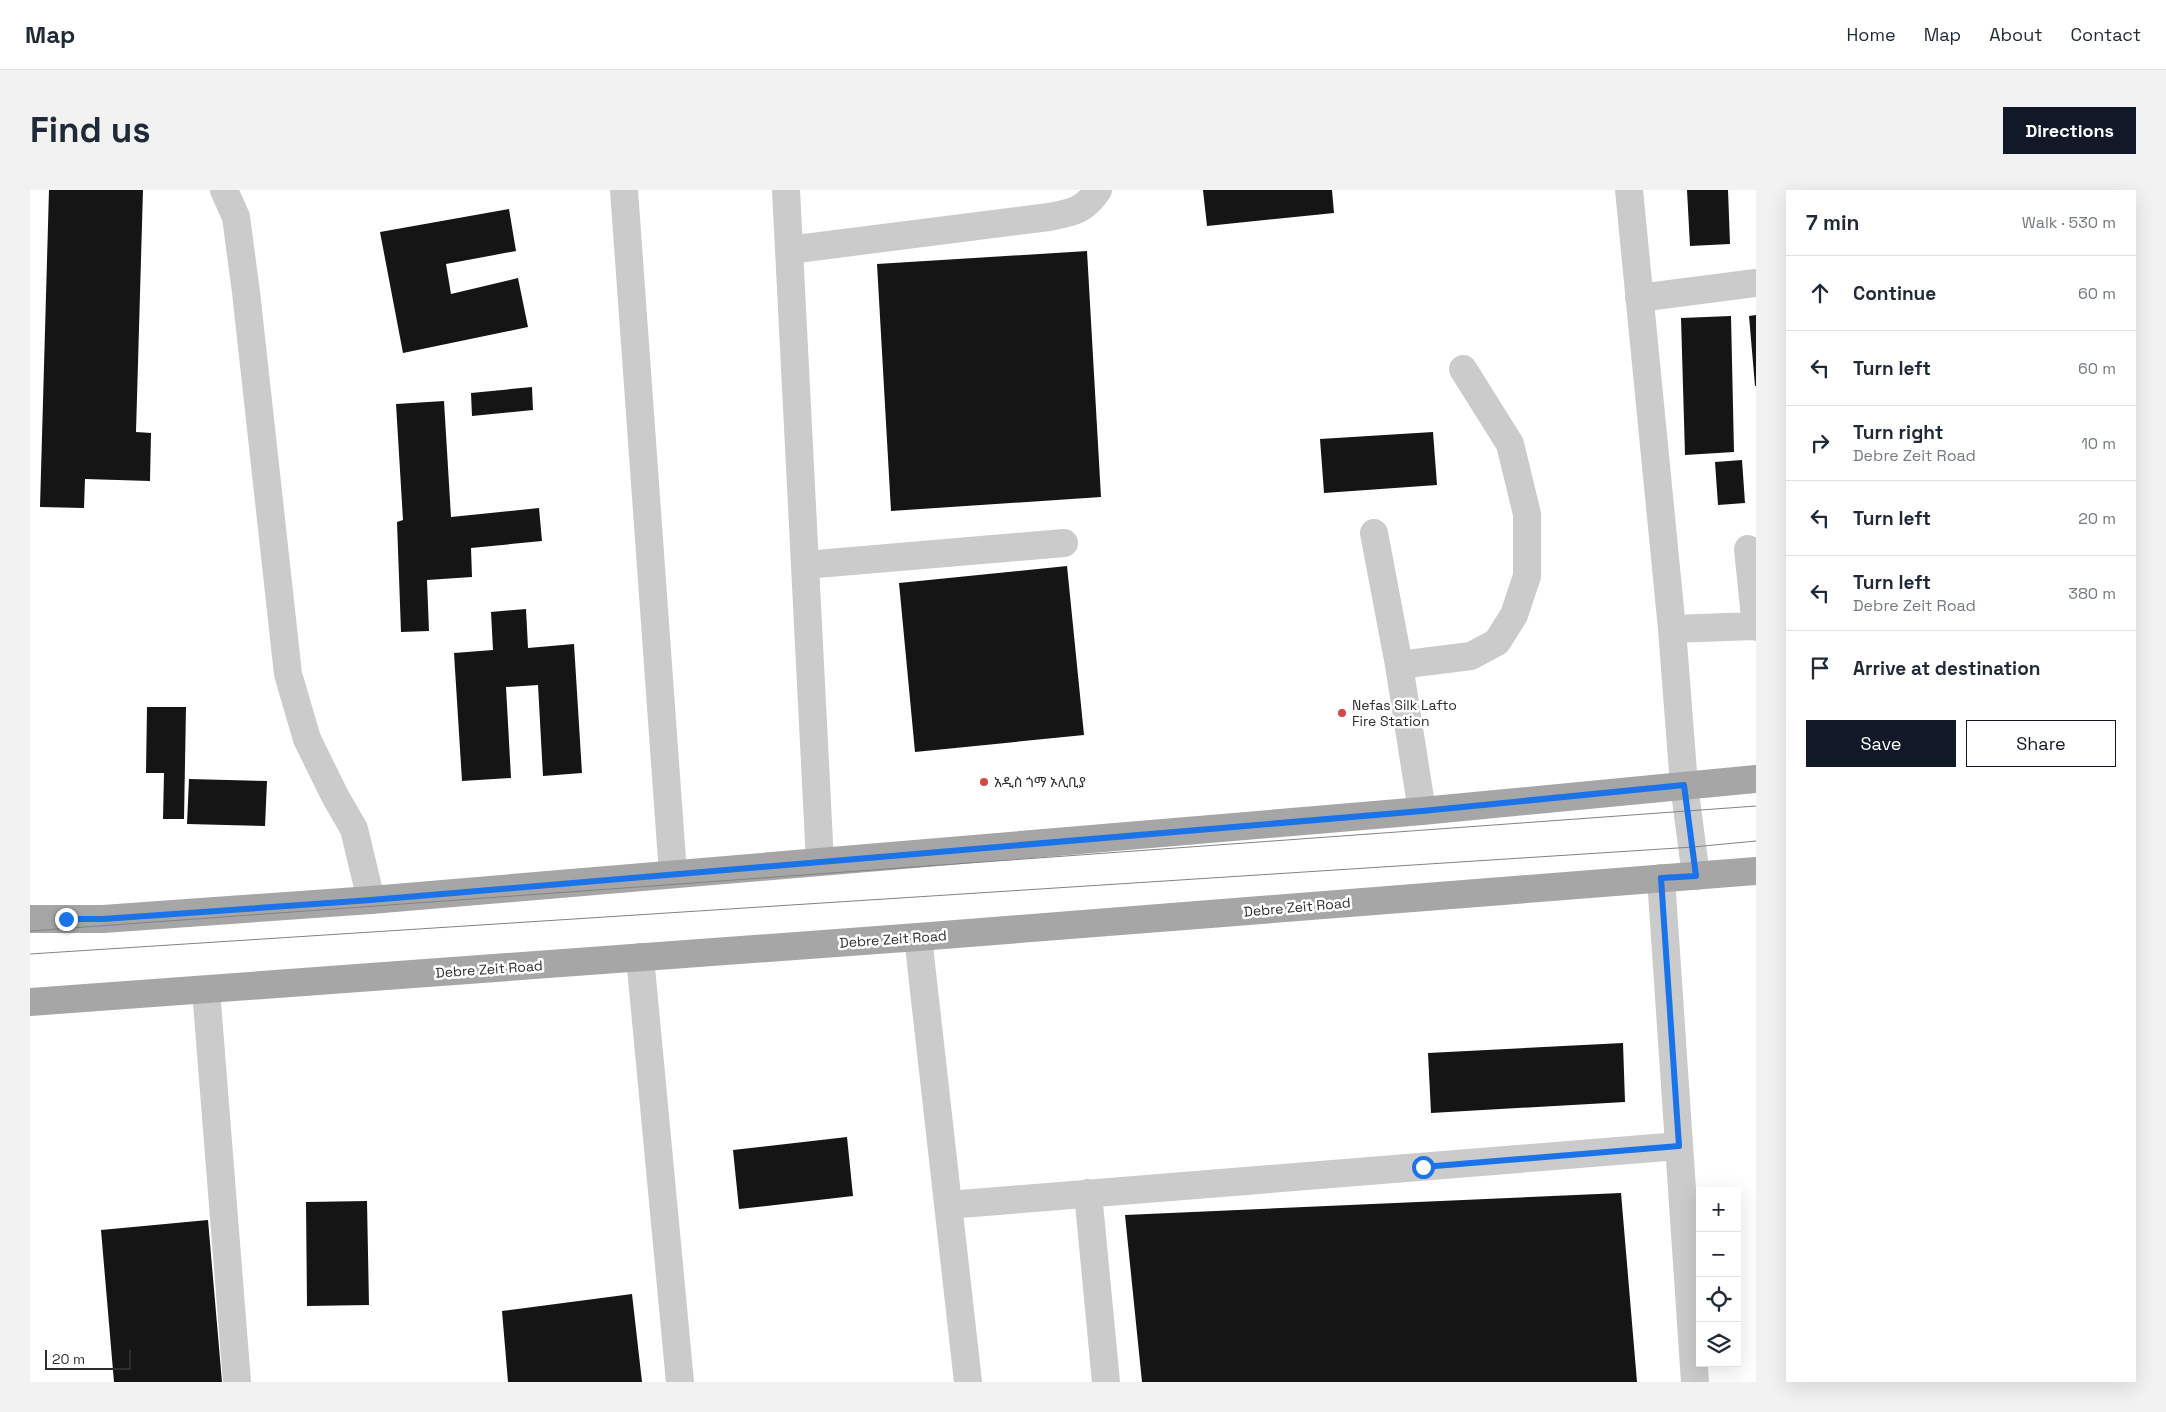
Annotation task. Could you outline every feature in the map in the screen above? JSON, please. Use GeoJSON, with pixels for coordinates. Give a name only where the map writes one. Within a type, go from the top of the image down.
{"type":"FeatureCollection","features":[{"type":"Feature","properties":{"kind":"main road"},"geometry":{"type":"LineString","coordinates":[[30,919],[103,919],[371,900],[1422,811],[1756,779]]}},
{"type":"Feature","properties":{"kind":"main road","name":"Debre Zeit Road"},"geometry":{"type":"LineString","coordinates":[[30,1002],[918,937],[1756,871]]}},
{"type":"Feature","properties":{"kind":"street"},"geometry":{"type":"LineString","coordinates":[[224,190],[236,217],[246,292],[288,674],[307,739],[335,796],[354,829],[371,900]]}},
{"type":"Feature","properties":{"kind":"street"},"geometry":{"type":"LineString","coordinates":[[624,190],[673,874]]}},
{"type":"Feature","properties":{"kind":"street"},"geometry":{"type":"LineString","coordinates":[[786,190],[820,862]]}},
{"type":"Feature","properties":{"kind":"street"},"geometry":{"type":"LineString","coordinates":[[789,250],[1076,212],[1094,197],[1098,190]]}},
{"type":"Feature","properties":{"kind":"street"},"geometry":{"type":"LineString","coordinates":[[1629,190],[1672,629],[1684,785],[1696,876]]}},
{"type":"Feature","properties":{"kind":"street"},"geometry":{"type":"LineString","coordinates":[[1640,298],[1756,283]]}},
{"type":"Feature","properties":{"kind":"street"},"geometry":{"type":"LineString","coordinates":[[1399,665],[1471,656],[1497,642],[1514,615],[1527,576],[1527,514],[1510,444],[1463,369]]}},
{"type":"Feature","properties":{"kind":"street"},"geometry":{"type":"LineString","coordinates":[[1374,533],[1399,665],[1422,811]]}},
{"type":"Feature","properties":{"kind":"street"},"geometry":{"type":"LineString","coordinates":[[805,566],[1064,543]]}},
{"type":"Feature","properties":{"kind":"street"},"geometry":{"type":"LineString","coordinates":[[1672,629],[1756,626],[1748,549]]}},
{"type":"Feature","properties":{"kind":"street"},"geometry":{"type":"LineString","coordinates":[[1661,878],[1695,1382]]}},
{"type":"Feature","properties":{"kind":"street"},"geometry":{"type":"LineString","coordinates":[[918,937],[968,1382]]}},
{"type":"Feature","properties":{"kind":"street"},"geometry":{"type":"LineString","coordinates":[[640,956],[680,1382]]}},
{"type":"Feature","properties":{"kind":"street"},"geometry":{"type":"LineString","coordinates":[[206,990],[237,1382]]}},
{"type":"Feature","properties":{"kind":"street"},"geometry":{"type":"LineString","coordinates":[[948,1205],[1679,1146]]}},
{"type":"Feature","properties":{"kind":"street"},"geometry":{"type":"LineString","coordinates":[[1088,1193],[1106,1382]]}},
{"type":"Feature","properties":{"kind":"building"},"geometry":{"type":"Polygon","coordinates":[[[49,190],[143,190],[136,432],[151,433],[150,481],[85,479],[84,508],[40,507],[49,190]]]}},
{"type":"Feature","properties":{"kind":"building"},"geometry":{"type":"Polygon","coordinates":[[[1203,190],[1332,190],[1334,213],[1207,226],[1203,190]]]}},
{"type":"Feature","properties":{"kind":"building"},"geometry":{"type":"Polygon","coordinates":[[[1687,190],[1728,190],[1730,244],[1690,246],[1687,190]]]}},
{"type":"Feature","properties":{"kind":"building"},"geometry":{"type":"Polygon","coordinates":[[[509,209],[516,251],[446,264],[451,294],[518,278],[528,327],[403,353],[380,232],[509,209]]]}},
{"type":"Feature","properties":{"kind":"building"},"geometry":{"type":"Polygon","coordinates":[[[1087,251],[1101,497],[891,511],[877,264],[1087,251]]]}},
{"type":"Feature","properties":{"kind":"building"},"geometry":{"type":"Polygon","coordinates":[[[1756,315],[1756,386],[1755,386],[1749,316],[1756,315]]]}},
{"type":"Feature","properties":{"kind":"building"},"geometry":{"type":"Polygon","coordinates":[[[1731,316],[1734,452],[1685,455],[1681,318],[1731,316]]]}},
{"type":"Feature","properties":{"kind":"building"},"geometry":{"type":"Polygon","coordinates":[[[532,387],[533,410],[472,416],[471,393],[532,387]]]}},
{"type":"Feature","properties":{"kind":"building"},"geometry":{"type":"Polygon","coordinates":[[[444,401],[451,517],[539,508],[542,541],[471,548],[472,577],[427,580],[429,631],[401,632],[397,522],[403,520],[396,404],[444,401]]]}},
{"type":"Feature","properties":{"kind":"building"},"geometry":{"type":"Polygon","coordinates":[[[1433,432],[1437,485],[1324,493],[1320,439],[1433,432]]]}},
{"type":"Feature","properties":{"kind":"building"},"geometry":{"type":"Polygon","coordinates":[[[1742,460],[1745,503],[1718,505],[1715,462],[1742,460]]]}},
{"type":"Feature","properties":{"kind":"building"},"geometry":{"type":"Polygon","coordinates":[[[1067,566],[1084,735],[915,752],[899,583],[1067,566]]]}},
{"type":"Feature","properties":{"kind":"building"},"geometry":{"type":"Polygon","coordinates":[[[526,609],[528,648],[574,644],[582,773],[543,776],[538,685],[506,687],[511,778],[462,781],[454,653],[493,650],[491,612],[526,609]]]}},
{"type":"Feature","properties":{"kind":"building"},"geometry":{"type":"Polygon","coordinates":[[[147,707],[186,707],[184,819],[163,819],[164,773],[146,773],[147,707]]]}},
{"type":"Feature","properties":{"kind":"building"},"geometry":{"type":"Polygon","coordinates":[[[189,779],[267,781],[265,826],[187,824],[189,779]]]}},
{"type":"Feature","properties":{"kind":"building"},"geometry":{"type":"Polygon","coordinates":[[[1623,1043],[1625,1102],[1431,1113],[1428,1053],[1623,1043]]]}},
{"type":"Feature","properties":{"kind":"building"},"geometry":{"type":"Polygon","coordinates":[[[847,1137],[853,1196],[739,1209],[733,1150],[847,1137]]]}},
{"type":"Feature","properties":{"kind":"building"},"geometry":{"type":"Polygon","coordinates":[[[1621,1193],[1637,1382],[1142,1382],[1125,1215],[1621,1193]]]}},
{"type":"Feature","properties":{"kind":"building"},"geometry":{"type":"Polygon","coordinates":[[[367,1201],[369,1305],[307,1306],[306,1202],[367,1201]]]}},
{"type":"Feature","properties":{"kind":"building"},"geometry":{"type":"Polygon","coordinates":[[[208,1220],[222,1382],[114,1382],[101,1230],[208,1220]]]}},
{"type":"Feature","properties":{"kind":"building"},"geometry":{"type":"Polygon","coordinates":[[[632,1294],[642,1382],[508,1382],[502,1311],[632,1294]]]}},
{"type":"Feature","properties":{"kind":"tram line"},"geometry":{"type":"LineString","coordinates":[[30,931],[1756,806]]}},
{"type":"Feature","properties":{"kind":"tram line"},"geometry":{"type":"LineString","coordinates":[[30,954],[1693,847],[1756,841]]}},
{"type":"Feature","properties":{"kind":"place","name":"Nefas Silk Lafto Fire Station"},"geometry":{"type":"Point","coordinates":[1342,713]}},
{"type":"Feature","properties":{"kind":"place","name":"አዲስ ጎማ ኦሊቢያ"},"geometry":{"type":"Point","coordinates":[984,782]}},
{"type":"Feature","properties":{"kind":"route"},"geometry":{"type":"LineString","coordinates":[[66,919],[103,919],[371,900],[1422,811],[1684,785],[1696,876],[1661,878],[1679,1146],[1423,1167]]}}]}
